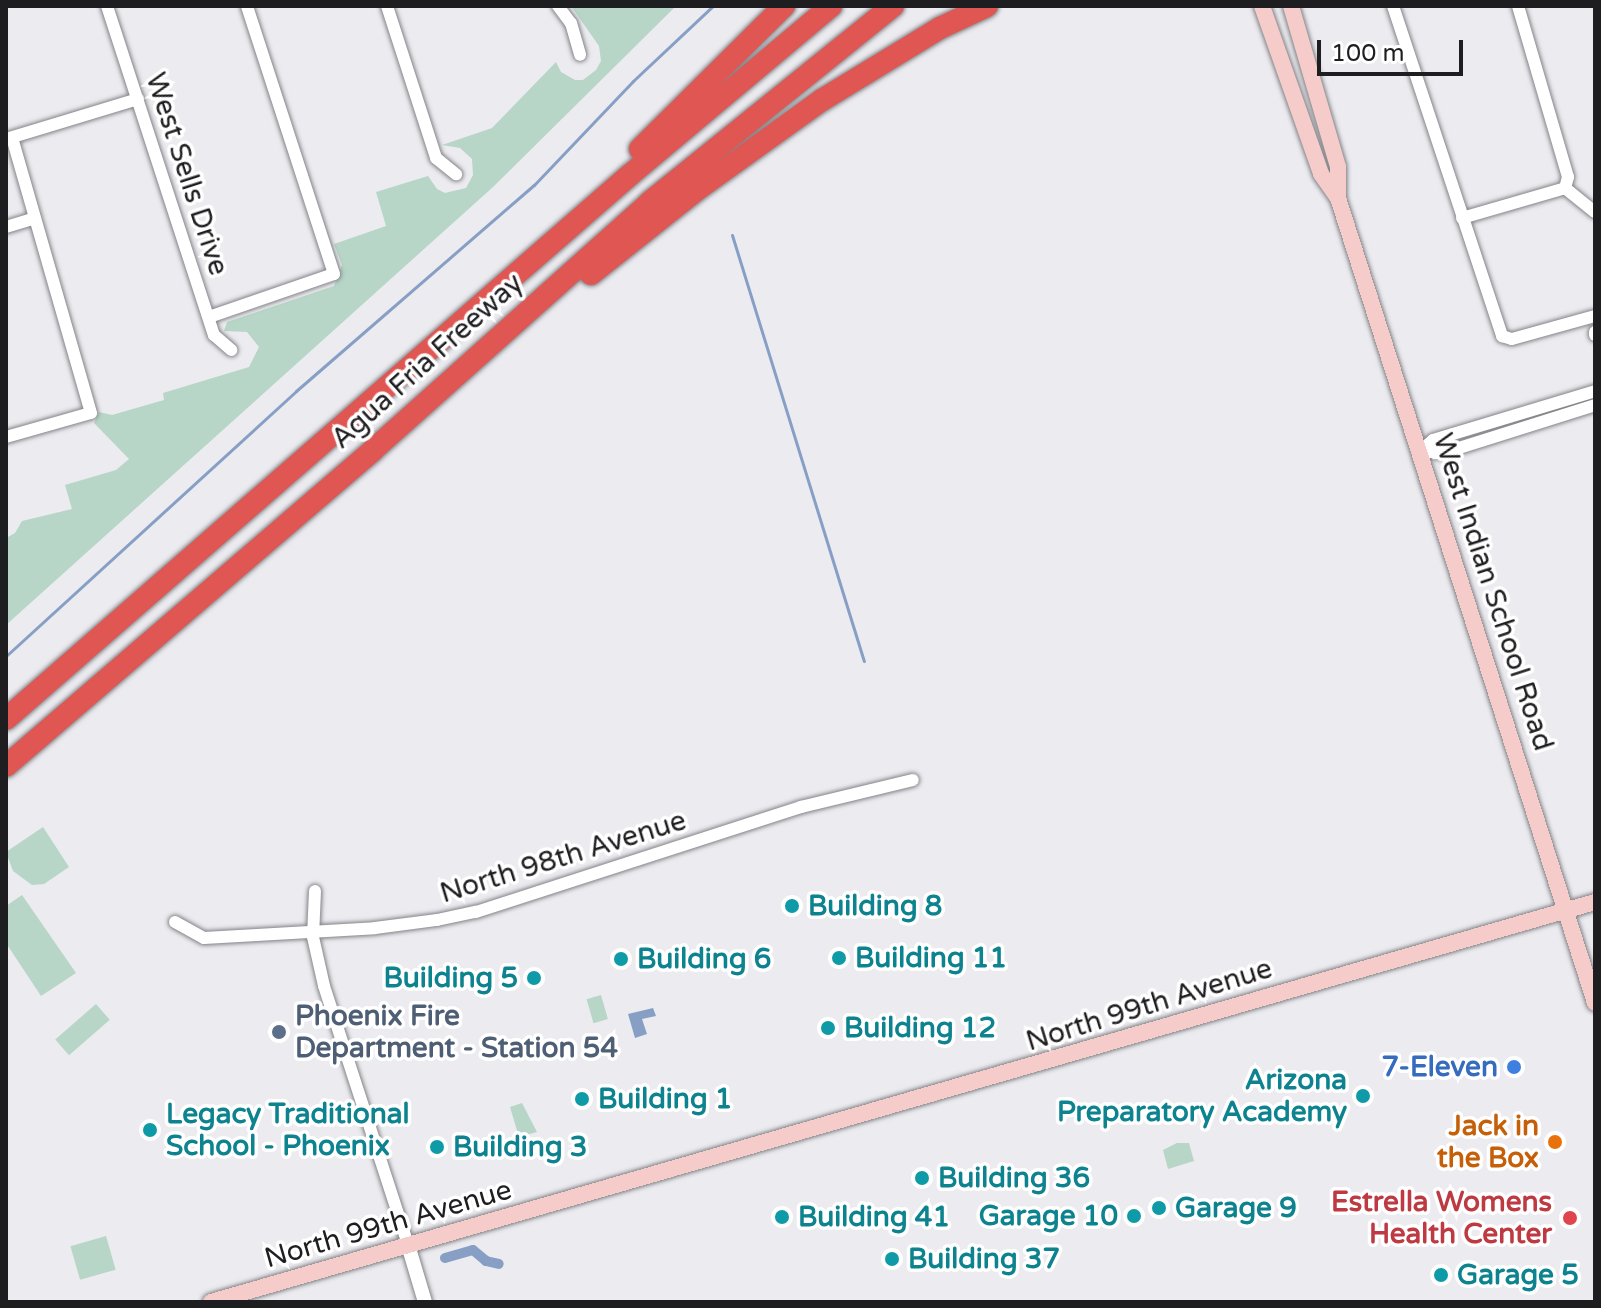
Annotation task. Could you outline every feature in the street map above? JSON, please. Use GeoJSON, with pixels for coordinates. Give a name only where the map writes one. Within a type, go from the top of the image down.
{"type":"FeatureCollection","features":[{"type":"Feature","properties":{"kind":"highway"},"geometry":{"type":"LineString","coordinates":[[353,417],[396,369],[619,170],[784,6]]}},
{"type":"Feature","properties":{"kind":"highway","name":"Agua Fria Freeway"},"geometry":{"type":"LineString","coordinates":[[6,719],[631,174],[831,6]]}},
{"type":"Feature","properties":{"kind":"highway","name":"Agua Fria Freeway"},"geometry":{"type":"LineString","coordinates":[[6,766],[373,450],[650,202],[893,6]]}},
{"type":"Feature","properties":{"kind":"highway"},"geometry":{"type":"LineString","coordinates":[[373,450],[429,415],[572,289],[773,133],[878,64],[987,6]]}},
{"type":"Feature","properties":{"kind":"highway"},"geometry":{"type":"LineString","coordinates":[[6,706],[58,675]]}},
{"type":"Feature","properties":{"kind":"highway"},"geometry":{"type":"LineString","coordinates":[[6,782],[48,747],[74,708]]}},
{"type":"Feature","properties":{"kind":"main road","name":"West Indian School Road"},"geometry":{"type":"LineString","coordinates":[[1262,6],[1321,174],[1338,198],[1568,910],[1595,1003]]}},
{"type":"Feature","properties":{"kind":"main road","name":"West Indian School Road"},"geometry":{"type":"LineString","coordinates":[[1291,6],[1338,167],[1338,198]]}},
{"type":"Feature","properties":{"kind":"main road","name":"North 99th Avenue"},"geometry":{"type":"LineString","coordinates":[[211,1302],[1595,902]]}},
{"type":"Feature","properties":{"kind":"street","name":"West Sells Drive"},"geometry":{"type":"LineString","coordinates":[[107,6],[214,335],[231,350]]}},
{"type":"Feature","properties":{"kind":"street"},"geometry":{"type":"LineString","coordinates":[[209,317],[334,274],[247,6]]}},
{"type":"Feature","properties":{"kind":"street"},"geometry":{"type":"LineString","coordinates":[[387,6],[436,158],[456,174]]}},
{"type":"Feature","properties":{"kind":"street"},"geometry":{"type":"LineString","coordinates":[[558,6],[571,23],[580,55]]}},
{"type":"Feature","properties":{"kind":"street"},"geometry":{"type":"LineString","coordinates":[[1393,6],[1502,336],[1512,339],[1595,316]]}},
{"type":"Feature","properties":{"kind":"street"},"geometry":{"type":"LineString","coordinates":[[1518,6],[1568,177],[1565,188]]}},
{"type":"Feature","properties":{"kind":"street"},"geometry":{"type":"LineString","coordinates":[[6,437],[91,413],[9,138],[138,99]]}},
{"type":"Feature","properties":{"kind":"street"},"geometry":{"type":"LineString","coordinates":[[1462,218],[1565,188]]}},
{"type":"Feature","properties":{"kind":"street"},"geometry":{"type":"LineString","coordinates":[[1565,188],[1595,212]]}},
{"type":"Feature","properties":{"kind":"street"},"geometry":{"type":"LineString","coordinates":[[6,227],[35,218]]}},
{"type":"Feature","properties":{"kind":"street"},"geometry":{"type":"LineString","coordinates":[[1420,451],[1433,440],[1595,391]]}},
{"type":"Feature","properties":{"kind":"street"},"geometry":{"type":"LineString","coordinates":[[1420,451],[1443,453],[1595,405]]}},
{"type":"Feature","properties":{"kind":"street","name":"North 98th Avenue"},"geometry":{"type":"LineString","coordinates":[[175,922],[204,938],[375,928],[476,912],[801,807],[913,780]]}},
{"type":"Feature","properties":{"kind":"street"},"geometry":{"type":"LineString","coordinates":[[315,891],[313,932],[324,986],[425,1302]]}},
{"type":"Feature","properties":{"kind":"green space"},"geometry":{"type":"Polygon","coordinates":[[[571,6],[676,6],[493,187],[6,625],[6,538],[15,533],[22,521],[72,509],[65,485],[116,470],[129,459],[94,423],[99,412],[112,415],[164,400],[163,393],[249,367],[259,347],[247,332],[224,331],[227,322],[334,286],[342,265],[334,244],[386,226],[376,192],[428,176],[437,189],[445,193],[466,188],[473,175],[472,159],[460,148],[442,145],[492,128],[556,62],[561,72],[575,80],[583,80],[596,70],[601,61],[599,46],[571,6]]]}},
{"type":"Feature","properties":{"kind":"green space"},"geometry":{"type":"Polygon","coordinates":[[[43,827],[69,867],[44,884],[32,885],[13,871],[6,852],[43,827]]]}},
{"type":"Feature","properties":{"kind":"green space"},"geometry":{"type":"Polygon","coordinates":[[[22,895],[76,973],[41,996],[6,943],[6,906],[22,895]]]}},
{"type":"Feature","properties":{"kind":"green space"},"geometry":{"type":"Polygon","coordinates":[[[601,995],[608,1019],[593,1023],[587,999],[601,995]]]}},
{"type":"Feature","properties":{"kind":"green space"},"geometry":{"type":"Polygon","coordinates":[[[96,1004],[110,1020],[69,1055],[55,1039],[96,1004]]]}},
{"type":"Feature","properties":{"kind":"green space"},"geometry":{"type":"Polygon","coordinates":[[[522,1103],[537,1132],[519,1137],[510,1107],[522,1103]]]}},
{"type":"Feature","properties":{"kind":"green space"},"geometry":{"type":"Polygon","coordinates":[[[1177,1143],[1189,1143],[1194,1161],[1168,1169],[1163,1150],[1177,1143]]]}},
{"type":"Feature","properties":{"kind":"green space"},"geometry":{"type":"Polygon","coordinates":[[[106,1236],[116,1270],[80,1280],[70,1246],[106,1236]]]}},
{"type":"Feature","properties":{"kind":"water"},"geometry":{"type":"Polygon","coordinates":[[[653,1008],[656,1016],[642,1019],[647,1034],[635,1038],[628,1014],[653,1008]]]}},
{"type":"Feature","properties":{"kind":"waterway"},"geometry":{"type":"LineString","coordinates":[[6,656],[296,391],[534,185],[633,81],[713,6]]}},
{"type":"Feature","properties":{"kind":"waterway"},"geometry":{"type":"LineString","coordinates":[[732,235],[864,661]]}},
{"type":"Feature","properties":{"kind":"waterway"},"geometry":{"type":"LineString","coordinates":[[360,1223],[388,1216]]}},
{"type":"Feature","properties":{"kind":"waterway"},"geometry":{"type":"LineString","coordinates":[[445,1258],[473,1250],[486,1261],[499,1264]]}},
{"type":"Feature","properties":{"kind":"place","name":"Building 8"},"geometry":{"type":"Point","coordinates":[792,906]}},
{"type":"Feature","properties":{"kind":"place","name":"Building 11"},"geometry":{"type":"Point","coordinates":[839,958]}},
{"type":"Feature","properties":{"kind":"place","name":"Building 6"},"geometry":{"type":"Point","coordinates":[621,959]}},
{"type":"Feature","properties":{"kind":"place","name":"Building 5"},"geometry":{"type":"Point","coordinates":[534,978]}},
{"type":"Feature","properties":{"kind":"place","name":"Building 12"},"geometry":{"type":"Point","coordinates":[828,1028]}},
{"type":"Feature","properties":{"kind":"place","name":"Phoenix Fire Department - Station 54"},"geometry":{"type":"Point","coordinates":[279,1032]}},
{"type":"Feature","properties":{"kind":"place","name":"7-Eleven"},"geometry":{"type":"Point","coordinates":[1514,1067]}},
{"type":"Feature","properties":{"kind":"place","name":"Arizona Preparatory Academy"},"geometry":{"type":"Point","coordinates":[1363,1096]}},
{"type":"Feature","properties":{"kind":"place","name":"Building 1"},"geometry":{"type":"Point","coordinates":[582,1099]}},
{"type":"Feature","properties":{"kind":"place","name":"Legacy Traditional School - Phoenix"},"geometry":{"type":"Point","coordinates":[150,1130]}},
{"type":"Feature","properties":{"kind":"place","name":"Jack in the Box"},"geometry":{"type":"Point","coordinates":[1555,1142]}},
{"type":"Feature","properties":{"kind":"place","name":"Building 3"},"geometry":{"type":"Point","coordinates":[437,1147]}},
{"type":"Feature","properties":{"kind":"place","name":"Building 36"},"geometry":{"type":"Point","coordinates":[922,1178]}},
{"type":"Feature","properties":{"kind":"place","name":"Garage 9"},"geometry":{"type":"Point","coordinates":[1159,1208]}},
{"type":"Feature","properties":{"kind":"place","name":"Garage 10"},"geometry":{"type":"Point","coordinates":[1134,1216]}},
{"type":"Feature","properties":{"kind":"place","name":"Building 41"},"geometry":{"type":"Point","coordinates":[782,1217]}},
{"type":"Feature","properties":{"kind":"place","name":"Estrella Womens Health Center"},"geometry":{"type":"Point","coordinates":[1570,1218]}},
{"type":"Feature","properties":{"kind":"place","name":"Building 37"},"geometry":{"type":"Point","coordinates":[892,1259]}},
{"type":"Feature","properties":{"kind":"place","name":"Garage 5"},"geometry":{"type":"Point","coordinates":[1441,1275]}}]}
